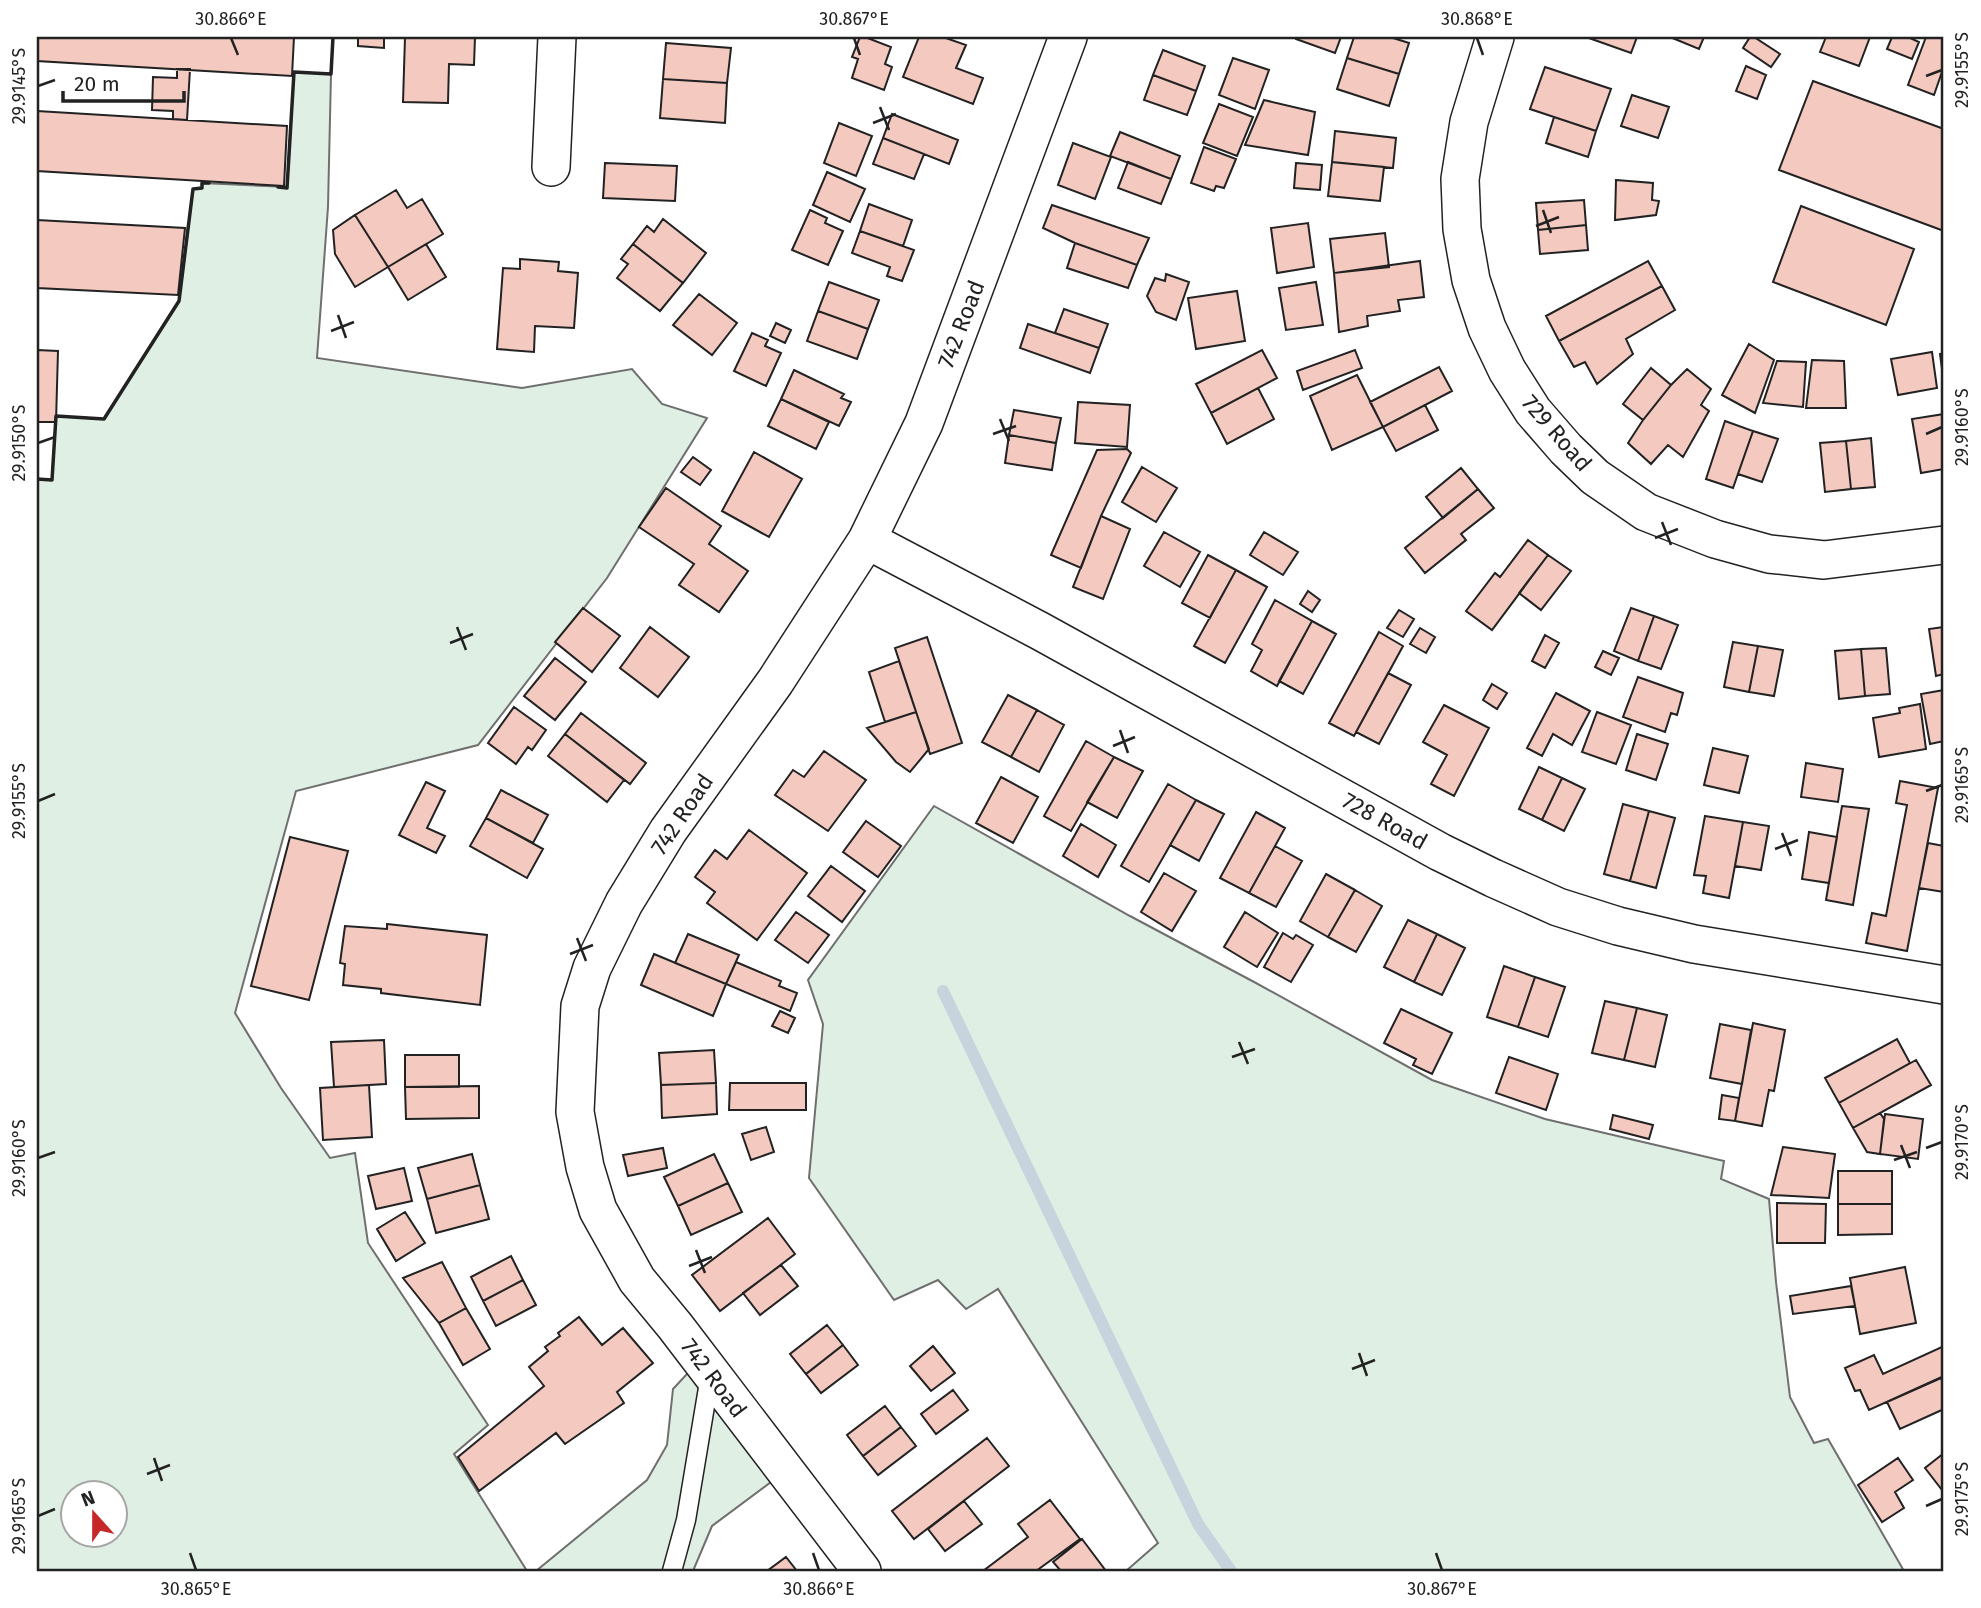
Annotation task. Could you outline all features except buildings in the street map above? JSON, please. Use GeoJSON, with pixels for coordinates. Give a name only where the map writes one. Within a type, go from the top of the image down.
{"type":"FeatureCollection","features":[{"type":"Feature","properties":{"kind":"street"},"geometry":{"type":"LineString","coordinates":[[551,167],[557,37]]}},
{"type":"Feature","properties":{"kind":"street","name":"742 Road"},"geometry":{"type":"LineString","coordinates":[[862,1571],[637,1280],[598,1210],[585,1167],[575,1112],[580,1006],[592,968],[624,903],[668,831],[775,682],[867,540],[924,423],[1068,37]]}},
{"type":"Feature","properties":{"kind":"street","name":"729 Road"},"geometry":{"type":"LineString","coordinates":[[1495,37],[1469,122],[1460,178],[1462,229],[1471,280],[1487,328],[1507,370],[1533,411],[1595,477],[1646,512],[1715,539],[1769,554],[1824,560],[1944,545]]}},
{"type":"Feature","properties":{"kind":"street","name":"728 Road"},"geometry":{"type":"LineString","coordinates":[[867,540],[1052,637],[1440,852],[1558,907],[1618,926],[1694,944],[1944,985]]}},
{"type":"Feature","properties":{"kind":"lane"},"geometry":{"type":"LineString","coordinates":[[672,1571],[691,1496],[710,1375]]}},
{"type":"Feature","properties":{"kind":"green space"},"geometry":{"type":"Polygon","coordinates":[[[294,72],[331,74],[328,207],[317,358],[522,388],[632,369],[662,404],[707,418],[607,578],[478,745],[296,791],[235,1013],[281,1088],[330,1158],[355,1153],[368,1243],[488,1425],[454,1454],[527,1571],[37,1571],[37,479],[52,480],[56,416],[104,419],[179,301],[193,189],[202,188],[202,183],[287,187],[294,72]]]}},
{"type":"Feature","properties":{"kind":"green space"},"geometry":{"type":"Polygon","coordinates":[[[934,806],[1432,1080],[1545,1119],[1724,1161],[1721,1179],[1769,1199],[1790,1397],[1814,1443],[1828,1439],[1904,1571],[1126,1571],[1158,1543],[998,1289],[966,1309],[938,1280],[894,1300],[809,1178],[823,1024],[808,980],[934,806]]]}},
{"type":"Feature","properties":{"kind":"green space"},"geometry":{"type":"Polygon","coordinates":[[[699,1361],[783,1473],[712,1526],[693,1571],[536,1571],[647,1480],[667,1445],[673,1389],[699,1361]]]}},
{"type":"Feature","properties":{"kind":"waterway"},"geometry":{"type":"LineString","coordinates":[[943,991],[1198,1524],[1231,1571]]}},
{"type":"Feature","properties":{"kind":"wall"},"geometry":{"type":"LineString","coordinates":[[278,187],[287,188],[294,72],[331,74],[333,37]]}},
{"type":"Feature","properties":{"kind":"wall"},"geometry":{"type":"LineString","coordinates":[[37,479],[52,480],[56,416],[104,419],[179,301],[193,189],[202,188],[202,183],[209,183]]}}]}
